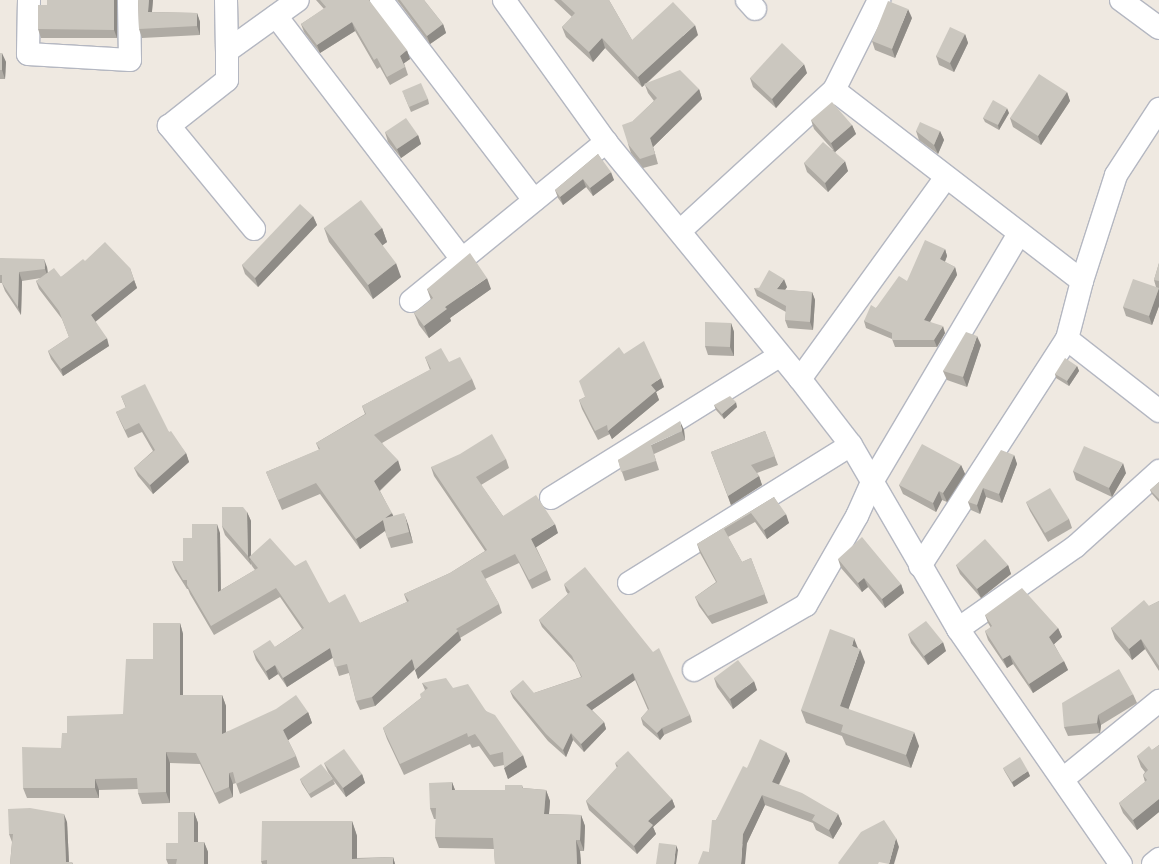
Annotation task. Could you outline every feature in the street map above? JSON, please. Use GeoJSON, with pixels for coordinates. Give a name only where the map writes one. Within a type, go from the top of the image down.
{"type":"FeatureCollection","features":[{"type":"Feature","properties":{"kind":"street"},"geometry":{"type":"LineString","coordinates":[[29,0],[28,54],[130,60],[129,0]]}},
{"type":"Feature","properties":{"kind":"street"},"geometry":{"type":"LineString","coordinates":[[226,0],[227,80],[169,126],[254,229]]}},
{"type":"Feature","properties":{"kind":"street"},"geometry":{"type":"LineString","coordinates":[[227,51],[298,0]]}},
{"type":"Feature","properties":{"kind":"street"},"geometry":{"type":"LineString","coordinates":[[381,0],[534,200]]}},
{"type":"Feature","properties":{"kind":"street"},"geometry":{"type":"LineString","coordinates":[[504,0],[606,142],[680,231],[779,356],[800,379],[851,445],[958,629],[1121,864]]}},
{"type":"Feature","properties":{"kind":"street"},"geometry":{"type":"LineString","coordinates":[[680,231],[834,90],[878,0]]}},
{"type":"Feature","properties":{"kind":"street"},"geometry":{"type":"LineString","coordinates":[[1121,0],[1159,28]]}},
{"type":"Feature","properties":{"kind":"street"},"geometry":{"type":"LineString","coordinates":[[276,16],[462,259]]}},
{"type":"Feature","properties":{"kind":"street"},"geometry":{"type":"LineString","coordinates":[[834,90],[1082,281]]}},
{"type":"Feature","properties":{"kind":"street"},"geometry":{"type":"LineString","coordinates":[[920,566],[1067,339],[1082,281],[1116,175],[1159,109]]}},
{"type":"Feature","properties":{"kind":"street"},"geometry":{"type":"LineString","coordinates":[[411,301],[606,142]]}},
{"type":"Feature","properties":{"kind":"street"},"geometry":{"type":"LineString","coordinates":[[800,379],[946,176]]}},
{"type":"Feature","properties":{"kind":"street"},"geometry":{"type":"LineString","coordinates":[[694,670],[806,605],[857,516],[872,482],[1019,233]]}},
{"type":"Feature","properties":{"kind":"street"},"geometry":{"type":"LineString","coordinates":[[1067,339],[1159,411]]}},
{"type":"Feature","properties":{"kind":"street"},"geometry":{"type":"LineString","coordinates":[[551,498],[779,356]]}},
{"type":"Feature","properties":{"kind":"street"},"geometry":{"type":"LineString","coordinates":[[629,583],[851,445]]}},
{"type":"Feature","properties":{"kind":"street"},"geometry":{"type":"LineString","coordinates":[[958,629],[1076,546],[1159,471]]}},
{"type":"Feature","properties":{"kind":"street"},"geometry":{"type":"LineString","coordinates":[[1063,779],[1159,701]]}},
{"type":"Feature","properties":{"kind":"street"},"geometry":{"type":"LineString","coordinates":[[1153,864],[1159,859]]}},
{"type":"Feature","properties":{"kind":"building"},"geometry":{"type":"Polygon","coordinates":[[[47,0],[114,0],[114,30],[38,29],[38,5],[47,5],[47,0]]]}},
{"type":"Feature","properties":{"kind":"building"},"geometry":{"type":"Polygon","coordinates":[[[138,0],[149,0],[148,12],[197,13],[197,26],[139,29],[138,0]]]}},
{"type":"Feature","properties":{"kind":"building"},"geometry":{"type":"Polygon","coordinates":[[[320,0],[369,0],[407,50],[400,56],[405,67],[387,77],[377,58],[374,60],[352,22],[317,45],[301,24],[326,7],[320,0]]]}},
{"type":"Feature","properties":{"kind":"building"},"geometry":{"type":"Polygon","coordinates":[[[400,0],[424,0],[443,24],[427,36],[400,0]]]}},
{"type":"Feature","properties":{"kind":"building"},"geometry":{"type":"Polygon","coordinates":[[[561,0],[609,0],[632,40],[673,2],[695,25],[638,77],[602,38],[589,52],[562,27],[575,13],[561,0]]]}},
{"type":"Feature","properties":{"kind":"building"},"geometry":{"type":"Polygon","coordinates":[[[888,1],[908,9],[892,49],[872,41],[888,1]]]}},
{"type":"Feature","properties":{"kind":"building"},"geometry":{"type":"Polygon","coordinates":[[[950,27],[965,34],[950,63],[936,56],[950,27]]]}},
{"type":"Feature","properties":{"kind":"building"},"geometry":{"type":"Polygon","coordinates":[[[782,43],[804,64],[772,99],[750,78],[782,43]]]}},
{"type":"Feature","properties":{"kind":"building"},"geometry":{"type":"Polygon","coordinates":[[[0,53],[2,53],[2,70],[0,70],[0,53]]]}},
{"type":"Feature","properties":{"kind":"building"},"geometry":{"type":"Polygon","coordinates":[[[680,70],[699,89],[650,138],[655,154],[640,159],[628,144],[622,125],[633,121],[657,98],[644,84],[680,70]]]}},
{"type":"Feature","properties":{"kind":"building"},"geometry":{"type":"Polygon","coordinates":[[[1039,74],[1067,92],[1038,136],[1010,118],[1039,74]]]}},
{"type":"Feature","properties":{"kind":"building"},"geometry":{"type":"Polygon","coordinates":[[[421,83],[428,99],[409,107],[402,91],[421,83]]]}},
{"type":"Feature","properties":{"kind":"building"},"geometry":{"type":"Polygon","coordinates":[[[993,100],[1007,108],[998,125],[983,118],[993,100]]]}},
{"type":"Feature","properties":{"kind":"building"},"geometry":{"type":"Polygon","coordinates":[[[832,102],[852,125],[831,143],[811,120],[832,102]]]}},
{"type":"Feature","properties":{"kind":"building"},"geometry":{"type":"Polygon","coordinates":[[[406,118],[418,135],[397,149],[385,132],[406,118]]]}},
{"type":"Feature","properties":{"kind":"building"},"geometry":{"type":"Polygon","coordinates":[[[920,122],[940,131],[934,145],[916,131],[920,122]]]}},
{"type":"Feature","properties":{"kind":"building"},"geometry":{"type":"Polygon","coordinates":[[[823,142],[845,161],[825,183],[804,163],[823,142]]]}},
{"type":"Feature","properties":{"kind":"building"},"geometry":{"type":"Polygon","coordinates":[[[598,154],[611,172],[590,188],[583,179],[560,197],[555,190],[598,154]]]}},
{"type":"Feature","properties":{"kind":"building"},"geometry":{"type":"Polygon","coordinates":[[[361,200],[382,228],[374,234],[396,263],[368,285],[324,228],[361,200]]]}},
{"type":"Feature","properties":{"kind":"building"},"geometry":{"type":"Polygon","coordinates":[[[300,204],[313,216],[255,278],[242,265],[300,204]]]}},
{"type":"Feature","properties":{"kind":"building"},"geometry":{"type":"Polygon","coordinates":[[[925,240],[945,249],[940,259],[955,267],[924,320],[943,326],[934,340],[892,340],[892,333],[864,321],[871,305],[876,308],[899,276],[907,281],[925,240]]]}},
{"type":"Feature","properties":{"kind":"building"},"geometry":{"type":"Polygon","coordinates":[[[105,242],[130,268],[134,280],[91,315],[107,338],[61,369],[48,351],[69,337],[59,311],[36,281],[54,268],[61,277],[83,259],[85,261],[105,242]]]}},
{"type":"Feature","properties":{"kind":"building"},"geometry":{"type":"Polygon","coordinates":[[[470,253],[487,278],[445,307],[447,309],[424,326],[414,313],[433,298],[427,289],[470,253]]]}},
{"type":"Feature","properties":{"kind":"building"},"geometry":{"type":"Polygon","coordinates":[[[0,258],[44,259],[45,269],[19,272],[18,307],[2,283],[2,275],[0,275],[0,258]]]}},
{"type":"Feature","properties":{"kind":"building"},"geometry":{"type":"Polygon","coordinates":[[[1159,263],[1159,281],[1154,280],[1159,263]]]}},
{"type":"Feature","properties":{"kind":"building"},"geometry":{"type":"Polygon","coordinates":[[[769,270],[784,279],[777,289],[812,292],[810,322],[785,320],[786,306],[754,288],[759,288],[769,270]]]}},
{"type":"Feature","properties":{"kind":"building"},"geometry":{"type":"Polygon","coordinates":[[[1133,279],[1159,288],[1149,316],[1123,307],[1133,279]]]}},
{"type":"Feature","properties":{"kind":"building"},"geometry":{"type":"Polygon","coordinates":[[[705,322],[731,323],[730,347],[705,346],[705,322]]]}},
{"type":"Feature","properties":{"kind":"building"},"geometry":{"type":"Polygon","coordinates":[[[966,332],[977,336],[963,377],[943,371],[966,332]]]}},
{"type":"Feature","properties":{"kind":"building"},"geometry":{"type":"Polygon","coordinates":[[[644,341],[661,378],[651,385],[656,391],[608,431],[607,425],[595,431],[579,400],[585,397],[579,381],[619,347],[624,354],[644,341]]]}},
{"type":"Feature","properties":{"kind":"building"},"geometry":{"type":"Polygon","coordinates":[[[441,348],[449,362],[460,357],[472,379],[374,435],[398,460],[374,481],[392,513],[385,518],[404,513],[409,532],[387,538],[383,520],[356,539],[316,483],[278,500],[266,472],[320,449],[316,443],[366,414],[362,406],[431,369],[425,357],[441,348]]]}},
{"type":"Feature","properties":{"kind":"building"},"geometry":{"type":"Polygon","coordinates":[[[1065,358],[1077,366],[1067,381],[1055,374],[1065,358]]]}},
{"type":"Feature","properties":{"kind":"building"},"geometry":{"type":"Polygon","coordinates":[[[145,384],[169,432],[171,431],[186,453],[150,485],[134,468],[155,450],[139,423],[125,430],[116,412],[126,407],[121,396],[145,384]]]}},
{"type":"Feature","properties":{"kind":"building"},"geometry":{"type":"Polygon","coordinates":[[[730,396],[736,402],[722,414],[714,405],[730,396]]]}},
{"type":"Feature","properties":{"kind":"building"},"geometry":{"type":"Polygon","coordinates":[[[680,421],[682,431],[651,445],[656,461],[621,472],[618,460],[680,421]]]}},
{"type":"Feature","properties":{"kind":"building"},"geometry":{"type":"Polygon","coordinates":[[[765,431],[775,456],[751,465],[759,476],[728,496],[711,452],[765,431]]]}},
{"type":"Feature","properties":{"kind":"building"},"geometry":{"type":"Polygon","coordinates":[[[492,434],[506,459],[476,477],[503,516],[536,495],[555,524],[531,539],[547,570],[529,580],[515,554],[481,571],[499,604],[456,629],[458,631],[415,670],[412,659],[372,697],[356,701],[347,664],[335,667],[330,648],[283,678],[275,665],[266,671],[253,651],[270,640],[275,647],[304,628],[276,588],[211,626],[187,585],[187,580],[183,580],[172,561],[183,561],[183,538],[192,538],[192,524],[217,524],[218,592],[258,568],[249,557],[270,538],[295,566],[306,560],[329,603],[345,594],[360,623],[409,601],[404,594],[450,573],[487,550],[431,467],[460,454],[492,434]]]}},
{"type":"Feature","properties":{"kind":"building"},"geometry":{"type":"Polygon","coordinates":[[[922,444],[961,465],[943,493],[939,491],[933,503],[899,485],[922,444]]]}},
{"type":"Feature","properties":{"kind":"building"},"geometry":{"type":"Polygon","coordinates":[[[1084,446],[1123,463],[1109,488],[1073,471],[1084,446]]]}},
{"type":"Feature","properties":{"kind":"building"},"geometry":{"type":"Polygon","coordinates":[[[1001,450],[1014,455],[999,494],[983,488],[977,505],[968,502],[1001,450]]]}},
{"type":"Feature","properties":{"kind":"building"},"geometry":{"type":"Polygon","coordinates":[[[1159,482],[1159,499],[1150,490],[1159,482]]]}},
{"type":"Feature","properties":{"kind":"building"},"geometry":{"type":"Polygon","coordinates":[[[1050,488],[1069,519],[1045,533],[1026,502],[1050,488]]]}},
{"type":"Feature","properties":{"kind":"building"},"geometry":{"type":"Polygon","coordinates":[[[774,497],[786,514],[764,530],[751,513],[724,529],[742,562],[751,558],[765,594],[708,616],[695,597],[717,582],[697,544],[774,497]]]}},
{"type":"Feature","properties":{"kind":"building"},"geometry":{"type":"Polygon","coordinates":[[[222,507],[243,507],[247,512],[248,556],[222,526],[222,507]]]}},
{"type":"Feature","properties":{"kind":"building"},"geometry":{"type":"Polygon","coordinates":[[[862,537],[901,584],[882,599],[864,578],[858,583],[838,559],[862,537]]]}},
{"type":"Feature","properties":{"kind":"building"},"geometry":{"type":"Polygon","coordinates":[[[985,539],[1008,565],[977,589],[956,565],[985,539]]]}},
{"type":"Feature","properties":{"kind":"building"},"geometry":{"type":"Polygon","coordinates":[[[585,567],[653,652],[659,648],[690,715],[662,728],[657,733],[641,718],[649,709],[633,673],[586,705],[604,722],[581,744],[571,733],[563,750],[546,734],[510,691],[523,680],[534,693],[582,677],[572,656],[539,620],[570,592],[564,584],[585,567]]]}},
{"type":"Feature","properties":{"kind":"building"},"geometry":{"type":"Polygon","coordinates":[[[1022,588],[1058,628],[1049,637],[1064,661],[1029,684],[1010,655],[1003,659],[985,631],[992,626],[985,615],[1022,588]]]}},
{"type":"Feature","properties":{"kind":"building"},"geometry":{"type":"Polygon","coordinates":[[[1144,600],[1149,606],[1159,601],[1159,666],[1141,639],[1129,649],[1111,628],[1144,600]]]}},
{"type":"Feature","properties":{"kind":"building"},"geometry":{"type":"Polygon","coordinates":[[[926,621],[943,642],[924,656],[908,634],[926,621]]]}},
{"type":"Feature","properties":{"kind":"building"},"geometry":{"type":"Polygon","coordinates":[[[153,623],[180,623],[180,695],[222,695],[222,734],[276,709],[296,695],[308,712],[283,730],[296,756],[236,784],[233,772],[229,773],[229,787],[215,793],[196,753],[166,752],[166,792],[138,793],[137,778],[95,779],[95,788],[23,788],[22,747],[61,748],[62,733],[67,733],[67,716],[123,714],[126,659],[153,659],[153,623]]]}},
{"type":"Feature","properties":{"kind":"building"},"geometry":{"type":"Polygon","coordinates":[[[830,629],[854,638],[852,646],[860,649],[840,706],[914,732],[906,755],[841,732],[843,725],[801,710],[830,629]]]}},
{"type":"Feature","properties":{"kind":"building"},"geometry":{"type":"Polygon","coordinates":[[[738,660],[754,681],[730,699],[714,678],[738,660]]]}},
{"type":"Feature","properties":{"kind":"building"},"geometry":{"type":"Polygon","coordinates":[[[1119,669],[1133,694],[1098,715],[1097,723],[1064,727],[1062,703],[1119,669]]]}},
{"type":"Feature","properties":{"kind":"building"},"geometry":{"type":"Polygon","coordinates":[[[446,678],[453,688],[468,684],[486,711],[495,715],[523,755],[504,768],[503,752],[490,755],[475,734],[468,737],[467,733],[400,764],[383,728],[421,698],[420,694],[428,688],[422,683],[446,678]]]}},
{"type":"Feature","properties":{"kind":"building"},"geometry":{"type":"Polygon","coordinates":[[[760,739],[786,752],[772,782],[802,793],[838,814],[829,830],[812,820],[815,815],[762,795],[743,834],[741,864],[698,864],[703,851],[709,852],[712,820],[716,820],[743,766],[747,768],[760,739]]]}},
{"type":"Feature","properties":{"kind":"building"},"geometry":{"type":"Polygon","coordinates":[[[1159,745],[1159,799],[1133,820],[1119,803],[1147,780],[1143,775],[1148,770],[1137,756],[1149,746],[1152,750],[1159,745]]]}},
{"type":"Feature","properties":{"kind":"building"},"geometry":{"type":"Polygon","coordinates":[[[344,749],[362,774],[343,788],[324,763],[344,749]]]}},
{"type":"Feature","properties":{"kind":"building"},"geometry":{"type":"Polygon","coordinates":[[[628,751],[672,799],[648,821],[653,825],[634,846],[586,801],[618,766],[615,763],[628,751]]]}},
{"type":"Feature","properties":{"kind":"building"},"geometry":{"type":"Polygon","coordinates":[[[1020,757],[1028,771],[1012,782],[1003,768],[1020,757]]]}},
{"type":"Feature","properties":{"kind":"building"},"geometry":{"type":"Polygon","coordinates":[[[321,764],[333,779],[309,794],[300,779],[321,764]]]}},
{"type":"Feature","properties":{"kind":"building"},"geometry":{"type":"Polygon","coordinates":[[[452,782],[452,790],[505,790],[505,785],[522,785],[522,788],[546,790],[544,814],[581,815],[580,840],[576,840],[577,864],[495,864],[493,838],[435,837],[436,808],[430,808],[429,783],[452,782]]]}},
{"type":"Feature","properties":{"kind":"building"},"geometry":{"type":"Polygon","coordinates":[[[30,808],[64,814],[66,862],[72,862],[72,864],[10,864],[13,834],[9,834],[8,809],[30,808]]]}},
{"type":"Feature","properties":{"kind":"building"},"geometry":{"type":"Polygon","coordinates":[[[178,812],[194,812],[194,842],[204,842],[204,864],[176,864],[177,859],[166,859],[166,843],[178,843],[178,812]]]}},
{"type":"Feature","properties":{"kind":"building"},"geometry":{"type":"Polygon","coordinates":[[[884,820],[896,838],[889,864],[879,862],[878,864],[838,863],[861,832],[884,820]]]}},
{"type":"Feature","properties":{"kind":"building"},"geometry":{"type":"Polygon","coordinates":[[[262,821],[352,821],[352,859],[393,857],[393,864],[267,864],[267,860],[261,861],[262,821]]]}},
{"type":"Feature","properties":{"kind":"building"},"geometry":{"type":"Polygon","coordinates":[[[659,843],[676,845],[674,864],[656,864],[659,843]]]}}]}
